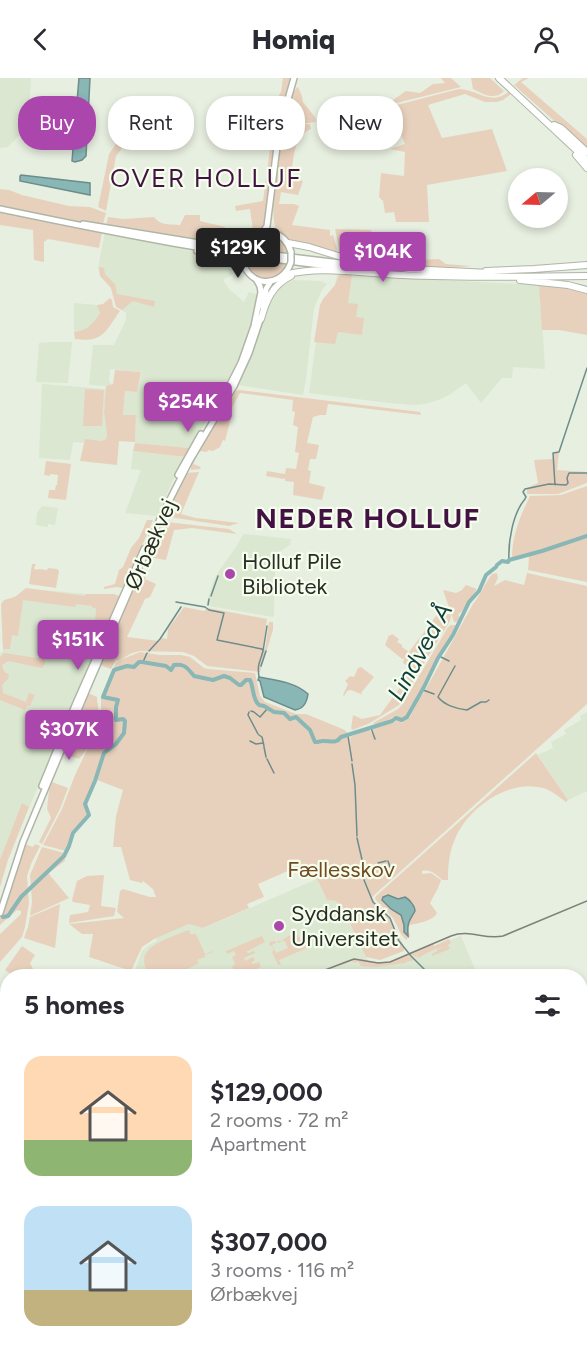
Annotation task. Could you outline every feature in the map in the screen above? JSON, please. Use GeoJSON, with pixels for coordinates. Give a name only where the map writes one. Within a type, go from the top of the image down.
{"type":"FeatureCollection","features":[{"type":"Feature","properties":{"kind":"highway"},"geometry":{"type":"LineString","coordinates":[[499,78],[587,156]]}},
{"type":"Feature","properties":{"kind":"highway"},"geometry":{"type":"LineString","coordinates":[[504,78],[554,125],[561,128],[587,156]]}},
{"type":"Feature","properties":{"kind":"highway"},"geometry":{"type":"LineString","coordinates":[[532,108],[587,166]]}},
{"type":"Feature","properties":{"kind":"highway"},"geometry":{"type":"LineString","coordinates":[[288,243],[356,261],[410,269],[587,273]]}},
{"type":"Feature","properties":{"kind":"highway"},"geometry":{"type":"LineString","coordinates":[[465,272],[534,269],[587,273]]}},
{"type":"Feature","properties":{"kind":"highway"},"geometry":{"type":"LineString","coordinates":[[261,319],[268,297],[279,284],[291,276],[315,271]]}},
{"type":"Feature","properties":{"kind":"highway"},"geometry":{"type":"LineString","coordinates":[[284,275],[315,271],[342,271],[480,277],[568,285],[587,290]]}},
{"type":"Feature","properties":{"kind":"highway"},"geometry":{"type":"LineString","coordinates":[[480,277],[587,273]]}},
{"type":"Feature","properties":{"kind":"highway"},"geometry":{"type":"LineString","coordinates":[[512,280],[587,273]]}},
{"type":"Feature","properties":{"kind":"main road"},"geometry":{"type":"LineString","coordinates":[[162,237],[215,242],[250,239],[263,232],[267,226],[278,139],[295,78]]}},
{"type":"Feature","properties":{"kind":"main road"},"geometry":{"type":"LineString","coordinates":[[256,279],[271,281],[280,278],[291,262],[288,243],[273,229],[271,198]]}},
{"type":"Feature","properties":{"kind":"main road"},"geometry":{"type":"LineString","coordinates":[[0,209],[152,240],[297,263],[427,275]]}},
{"type":"Feature","properties":{"kind":"main road"},"geometry":{"type":"LineString","coordinates":[[63,222],[309,260],[410,269]]}},
{"type":"Feature","properties":{"kind":"main road"},"geometry":{"type":"LineString","coordinates":[[263,232],[277,234]]}},
{"type":"Feature","properties":{"kind":"main road"},"geometry":{"type":"LineString","coordinates":[[233,384],[254,326],[261,289],[243,263],[243,250],[250,239]]}},
{"type":"Feature","properties":{"kind":"main road"},"geometry":{"type":"LineString","coordinates":[[152,240],[243,263]]}},
{"type":"Feature","properties":{"kind":"main road","name":"Ørbækvej"},"geometry":{"type":"LineString","coordinates":[[0,913],[23,842],[60,751],[170,498],[224,404],[249,352],[261,319],[266,290],[271,281]]}},
{"type":"Feature","properties":{"kind":"main road","name":"Ørbækvej"},"geometry":{"type":"LineString","coordinates":[[0,903],[20,839],[76,703],[169,494],[182,466],[233,384]]}},
{"type":"Feature","properties":{"kind":"main road"},"geometry":{"type":"LineString","coordinates":[[60,751],[76,710],[76,703]]}},
{"type":"Feature","properties":{"kind":"shaded area"},"geometry":{"type":"Polygon","coordinates":[[[0,78],[31,78],[30,96],[18,96],[18,136],[8,147],[0,148],[0,78]]]}},
{"type":"Feature","properties":{"kind":"shaded area"},"geometry":{"type":"Polygon","coordinates":[[[105,232],[231,262],[233,274],[223,280],[230,290],[244,302],[249,292],[259,295],[253,324],[239,363],[190,448],[135,443],[136,416],[123,415],[125,391],[137,392],[142,372],[110,369],[111,385],[89,385],[93,345],[114,345],[126,320],[126,313],[117,307],[111,288],[100,275],[98,268],[105,232]]]}},
{"type":"Feature","properties":{"kind":"shaded area"},"geometry":{"type":"Polygon","coordinates":[[[337,275],[540,285],[545,369],[513,367],[512,378],[502,378],[481,403],[466,383],[438,400],[413,405],[309,393],[321,305],[335,285],[337,275]]]}},
{"type":"Feature","properties":{"kind":"shaded area"},"geometry":{"type":"Polygon","coordinates":[[[293,280],[321,281],[327,284],[314,308],[303,395],[238,385],[244,375],[271,299],[280,287],[293,280]]]}},
{"type":"Feature","properties":{"kind":"shaded area"},"geometry":{"type":"Polygon","coordinates":[[[74,303],[97,305],[100,313],[93,323],[81,332],[74,332],[74,303]]]}},
{"type":"Feature","properties":{"kind":"shaded area"},"geometry":{"type":"Polygon","coordinates":[[[72,342],[68,383],[36,382],[39,343],[72,342]]]}},
{"type":"Feature","properties":{"kind":"shaded area"},"geometry":{"type":"Polygon","coordinates":[[[42,384],[106,389],[104,412],[106,439],[102,441],[85,440],[84,443],[73,442],[70,460],[39,458],[42,384]]]}},
{"type":"Feature","properties":{"kind":"shaded area"},"geometry":{"type":"Polygon","coordinates":[[[133,451],[186,457],[157,516],[125,513],[141,470],[131,469],[133,451]]]}},
{"type":"Feature","properties":{"kind":"shaded area"},"geometry":{"type":"Polygon","coordinates":[[[42,506],[58,508],[55,525],[48,524],[48,527],[36,525],[37,513],[42,506]]]}},
{"type":"Feature","properties":{"kind":"shaded area"},"geometry":{"type":"Polygon","coordinates":[[[245,534],[291,539],[290,545],[276,554],[273,617],[206,604],[219,571],[245,534]]]}},
{"type":"Feature","properties":{"kind":"shaded area"},"geometry":{"type":"Polygon","coordinates":[[[31,589],[120,597],[0,875],[0,653],[3,652],[1,605],[31,589]]]}},
{"type":"Feature","properties":{"kind":"shaded area"},"geometry":{"type":"Polygon","coordinates":[[[587,712],[587,791],[568,800],[538,755],[553,748],[551,742],[566,734],[564,730],[581,720],[580,716],[587,712]]]}},
{"type":"Feature","properties":{"kind":"shaded area","name":"Syddansk Universitet"},"geometry":{"type":"Polygon","coordinates":[[[317,879],[327,900],[336,901],[342,907],[370,965],[388,965],[461,936],[475,969],[135,969],[142,951],[157,941],[156,938],[189,924],[204,928],[317,879]]]}},
{"type":"Feature","properties":{"kind":"green space"},"geometry":{"type":"Polygon","coordinates":[[[283,78],[291,78],[287,96],[279,96],[283,78]]]}},
{"type":"Feature","properties":{"kind":"green space"},"geometry":{"type":"Polygon","coordinates":[[[441,78],[451,78],[461,87],[403,101],[403,96],[399,96],[406,91],[420,93],[433,84],[445,83],[441,78]]]}},
{"type":"Feature","properties":{"kind":"green space"},"geometry":{"type":"Polygon","coordinates":[[[471,78],[490,78],[504,91],[497,96],[485,94],[473,89],[471,78]]]}},
{"type":"Feature","properties":{"kind":"green space"},"geometry":{"type":"Polygon","coordinates":[[[523,78],[529,78],[521,82],[587,139],[587,150],[514,85],[523,78]]]}},
{"type":"Feature","properties":{"kind":"green space"},"geometry":{"type":"Polygon","coordinates":[[[298,87],[302,96],[293,96],[298,87]]]}},
{"type":"Feature","properties":{"kind":"green space"},"geometry":{"type":"Polygon","coordinates":[[[459,89],[496,98],[508,92],[511,94],[497,102],[485,102],[465,94],[428,105],[442,138],[492,129],[507,171],[427,185],[429,222],[396,222],[394,212],[385,213],[383,201],[379,197],[381,173],[404,176],[405,152],[395,150],[403,150],[405,144],[403,103],[459,89]]]}},
{"type":"Feature","properties":{"kind":"green space"},"geometry":{"type":"Polygon","coordinates":[[[305,104],[315,117],[316,122],[305,123],[305,104]]]}},
{"type":"Feature","properties":{"kind":"green space"},"geometry":{"type":"Polygon","coordinates":[[[305,124],[310,124],[311,129],[305,132],[305,124]]]}},
{"type":"Feature","properties":{"kind":"green space"},"geometry":{"type":"Polygon","coordinates":[[[112,150],[121,150],[116,156],[106,211],[98,207],[112,150]]]}},
{"type":"Feature","properties":{"kind":"green space"},"geometry":{"type":"Polygon","coordinates":[[[270,150],[278,150],[266,227],[253,236],[235,240],[189,240],[106,226],[108,217],[123,219],[154,217],[163,223],[180,225],[185,215],[200,215],[200,221],[225,227],[226,235],[249,233],[253,231],[250,209],[236,211],[235,206],[263,201],[270,150]]]}},
{"type":"Feature","properties":{"kind":"green space"},"geometry":{"type":"Polygon","coordinates":[[[280,150],[296,150],[291,176],[303,181],[298,195],[281,192],[279,204],[299,206],[292,225],[330,230],[330,236],[333,235],[337,249],[336,254],[289,240],[277,230],[273,206],[280,150]]]}},
{"type":"Feature","properties":{"kind":"green space"},"geometry":{"type":"Polygon","coordinates":[[[0,189],[69,206],[90,207],[106,213],[103,224],[63,221],[0,208],[0,189]]]}},
{"type":"Feature","properties":{"kind":"green space"},"geometry":{"type":"Polygon","coordinates":[[[0,211],[102,232],[99,248],[48,239],[44,242],[44,262],[34,260],[33,230],[0,225],[0,211]]]}},
{"type":"Feature","properties":{"kind":"green space"},"geometry":{"type":"Polygon","coordinates":[[[335,229],[371,230],[380,257],[381,252],[388,249],[415,246],[417,260],[439,259],[446,264],[471,266],[438,268],[405,265],[339,254],[335,229]]]}},
{"type":"Feature","properties":{"kind":"green space"},"geometry":{"type":"Polygon","coordinates":[[[272,234],[285,242],[290,257],[246,251],[256,238],[272,234]]]}},
{"type":"Feature","properties":{"kind":"green space"},"geometry":{"type":"Polygon","coordinates":[[[245,256],[289,263],[280,276],[261,278],[249,270],[245,256]]]}},
{"type":"Feature","properties":{"kind":"green space"},"geometry":{"type":"Polygon","coordinates":[[[99,267],[104,268],[105,274],[115,284],[117,294],[155,301],[154,307],[133,301],[122,310],[116,307],[111,288],[100,276],[99,267]]]}},
{"type":"Feature","properties":{"kind":"green space"},"geometry":{"type":"Polygon","coordinates":[[[339,275],[352,275],[348,303],[358,304],[356,317],[364,318],[362,335],[338,332],[335,344],[314,342],[320,305],[335,285],[339,275]]]}},
{"type":"Feature","properties":{"kind":"green space"},"geometry":{"type":"Polygon","coordinates":[[[539,285],[587,291],[587,335],[559,330],[542,330],[539,285]]]}},
{"type":"Feature","properties":{"kind":"green space"},"geometry":{"type":"Polygon","coordinates":[[[110,298],[113,307],[120,311],[107,330],[92,339],[75,339],[74,332],[89,326],[100,313],[97,305],[103,304],[110,298]]]}},
{"type":"Feature","properties":{"kind":"green space"},"geometry":{"type":"Polygon","coordinates":[[[115,370],[141,372],[137,392],[125,391],[123,415],[136,415],[135,442],[119,441],[117,465],[80,461],[85,439],[102,441],[106,439],[104,412],[106,386],[113,384],[115,370]]]}},
{"type":"Feature","properties":{"kind":"green space"},"geometry":{"type":"Polygon","coordinates":[[[85,389],[104,390],[102,426],[83,426],[85,389]]]}},
{"type":"Feature","properties":{"kind":"green space"},"geometry":{"type":"Polygon","coordinates":[[[236,391],[420,412],[421,415],[328,404],[326,415],[313,417],[307,443],[319,445],[316,459],[310,459],[308,470],[311,471],[309,483],[325,487],[322,500],[293,495],[294,482],[285,481],[285,478],[266,476],[267,471],[285,474],[286,468],[296,469],[299,453],[295,452],[298,427],[293,425],[295,412],[292,411],[293,400],[240,393],[227,417],[231,418],[225,441],[223,440],[220,447],[213,451],[199,451],[193,464],[201,467],[191,470],[191,464],[220,415],[225,412],[236,391]]]}},
{"type":"Feature","properties":{"kind":"green space"},"geometry":{"type":"Polygon","coordinates":[[[135,443],[190,448],[186,457],[133,451],[135,443]]]}},
{"type":"Feature","properties":{"kind":"green space"},"geometry":{"type":"Polygon","coordinates":[[[559,452],[557,470],[587,472],[587,483],[558,494],[527,494],[527,488],[538,483],[534,460],[553,459],[553,453],[559,452]]]}},
{"type":"Feature","properties":{"kind":"green space"},"geometry":{"type":"Polygon","coordinates":[[[46,461],[71,464],[66,500],[48,498],[49,490],[55,490],[58,475],[44,475],[46,461]]]}},
{"type":"Feature","properties":{"kind":"green space"},"geometry":{"type":"Polygon","coordinates":[[[199,472],[181,514],[239,523],[229,526],[169,517],[167,513],[186,473],[199,472]]]}},
{"type":"Feature","properties":{"kind":"green space"},"geometry":{"type":"Polygon","coordinates":[[[587,486],[587,582],[528,570],[527,554],[512,558],[517,526],[530,496],[561,495],[587,486]]]}},
{"type":"Feature","properties":{"kind":"green space"},"geometry":{"type":"Polygon","coordinates":[[[147,520],[153,520],[124,588],[104,589],[104,587],[115,584],[119,570],[123,567],[147,520]]]}},
{"type":"Feature","properties":{"kind":"green space"},"geometry":{"type":"Polygon","coordinates":[[[166,522],[229,529],[237,534],[192,528],[174,530],[166,560],[148,557],[166,522]]]}},
{"type":"Feature","properties":{"kind":"green space"},"geometry":{"type":"Polygon","coordinates":[[[32,564],[36,564],[34,568],[36,570],[47,570],[48,568],[59,571],[56,588],[29,584],[32,564]]]}},
{"type":"Feature","properties":{"kind":"green space"},"geometry":{"type":"Polygon","coordinates":[[[142,570],[148,572],[145,579],[156,584],[150,597],[145,599],[127,637],[159,641],[162,638],[167,639],[168,629],[184,607],[204,611],[208,608],[267,619],[263,648],[265,649],[269,622],[273,622],[273,630],[260,672],[207,666],[194,656],[183,652],[140,651],[116,661],[120,653],[111,669],[100,665],[142,570]]]}},
{"type":"Feature","properties":{"kind":"green space","name":"Fællesskov"},"geometry":{"type":"Polygon","coordinates":[[[497,573],[498,578],[494,586],[505,580],[524,585],[527,573],[587,586],[587,704],[372,897],[390,918],[404,951],[380,960],[366,957],[342,907],[336,901],[327,900],[317,879],[308,873],[301,875],[297,867],[258,884],[264,897],[247,904],[249,908],[203,928],[189,924],[154,939],[142,947],[132,969],[125,969],[89,957],[93,934],[82,934],[69,924],[124,918],[117,912],[120,891],[123,889],[156,897],[153,889],[143,881],[142,883],[130,880],[121,847],[113,847],[116,816],[123,790],[97,780],[106,754],[87,805],[90,814],[74,834],[66,851],[43,845],[62,809],[75,775],[99,725],[101,696],[116,663],[140,652],[190,657],[208,669],[255,673],[260,696],[265,702],[296,714],[306,714],[345,730],[351,744],[350,737],[369,729],[373,735],[372,728],[400,720],[402,723],[410,717],[492,574],[497,573]]]}},
{"type":"Feature","properties":{"kind":"green space"},"geometry":{"type":"Polygon","coordinates":[[[466,585],[477,589],[458,615],[460,617],[457,622],[454,622],[443,590],[456,593],[466,585]]]}},
{"type":"Feature","properties":{"kind":"green space"},"geometry":{"type":"Polygon","coordinates":[[[26,588],[85,596],[86,594],[114,594],[121,597],[95,653],[77,648],[78,635],[94,637],[96,608],[23,600],[18,636],[12,635],[10,649],[3,649],[1,604],[26,588]]]}},
{"type":"Feature","properties":{"kind":"green space"},"geometry":{"type":"Polygon","coordinates":[[[445,604],[451,616],[450,621],[418,673],[403,663],[404,658],[402,659],[385,645],[389,635],[392,634],[399,639],[397,642],[409,652],[445,604]]]}},
{"type":"Feature","properties":{"kind":"green space"},"geometry":{"type":"Polygon","coordinates":[[[451,625],[456,625],[451,637],[436,660],[407,716],[403,719],[397,716],[376,725],[373,723],[402,705],[451,625]]]}},
{"type":"Feature","properties":{"kind":"green space"},"geometry":{"type":"Polygon","coordinates":[[[4,653],[45,660],[42,668],[8,661],[2,665],[5,672],[9,674],[8,679],[2,685],[3,693],[26,702],[29,693],[35,695],[30,706],[27,706],[25,710],[0,700],[0,657],[4,653]]]}},
{"type":"Feature","properties":{"kind":"green space"},"geometry":{"type":"Polygon","coordinates":[[[361,667],[374,677],[361,693],[363,695],[351,690],[347,691],[344,696],[348,684],[345,681],[350,676],[354,677],[358,668],[361,667]]]}},
{"type":"Feature","properties":{"kind":"green space"},"geometry":{"type":"Polygon","coordinates":[[[412,671],[417,675],[399,705],[370,723],[351,729],[353,715],[362,719],[380,715],[412,671]]]}},
{"type":"Feature","properties":{"kind":"green space"},"geometry":{"type":"Polygon","coordinates":[[[88,693],[97,697],[97,719],[90,743],[79,759],[63,753],[88,693]]]}},
{"type":"Feature","properties":{"kind":"green space"},"geometry":{"type":"Polygon","coordinates":[[[536,753],[568,800],[566,802],[546,789],[533,786],[505,791],[480,806],[461,827],[455,839],[449,859],[448,880],[442,880],[431,872],[422,871],[422,874],[431,873],[441,880],[430,903],[437,913],[429,920],[410,925],[408,928],[410,936],[406,940],[393,918],[375,899],[376,896],[536,753]]]}},
{"type":"Feature","properties":{"kind":"green space"},"geometry":{"type":"Polygon","coordinates":[[[52,782],[68,788],[42,844],[39,842],[51,818],[47,809],[52,782]]]}},
{"type":"Feature","properties":{"kind":"green space"},"geometry":{"type":"Polygon","coordinates":[[[22,803],[29,807],[0,887],[0,860],[22,803]]]}},
{"type":"Feature","properties":{"kind":"green space"},"geometry":{"type":"Polygon","coordinates":[[[25,844],[33,847],[35,844],[40,846],[27,876],[29,903],[25,927],[22,937],[0,962],[0,934],[21,914],[21,911],[17,910],[0,925],[0,918],[25,844]]]}},
{"type":"Feature","properties":{"kind":"green space"},"geometry":{"type":"Polygon","coordinates":[[[42,847],[64,853],[65,861],[48,873],[69,898],[30,916],[32,902],[30,875],[42,847]]]}},
{"type":"Feature","properties":{"kind":"green space"},"geometry":{"type":"Polygon","coordinates":[[[104,875],[101,906],[116,908],[114,916],[69,923],[70,915],[88,912],[90,905],[73,902],[77,881],[87,876],[104,875]]]}},
{"type":"Feature","properties":{"kind":"green space"},"geometry":{"type":"Polygon","coordinates":[[[60,904],[55,948],[24,938],[30,917],[60,904]]]}},
{"type":"Feature","properties":{"kind":"green space"},"geometry":{"type":"Polygon","coordinates":[[[188,930],[190,934],[196,934],[205,954],[213,951],[197,960],[199,963],[188,969],[146,969],[144,964],[145,956],[155,945],[188,930]]]}},
{"type":"Feature","properties":{"kind":"green space"},"geometry":{"type":"Polygon","coordinates":[[[297,934],[301,940],[308,937],[312,946],[279,960],[281,965],[278,965],[269,942],[275,941],[276,943],[272,945],[276,953],[288,948],[285,941],[281,941],[290,935],[297,934]]]}},
{"type":"Feature","properties":{"kind":"green space"},"geometry":{"type":"Polygon","coordinates":[[[262,936],[265,942],[246,952],[254,951],[255,953],[244,958],[245,961],[253,957],[255,960],[252,964],[259,962],[261,967],[256,969],[233,969],[232,966],[235,964],[232,957],[236,955],[234,951],[227,954],[226,951],[262,936]]]}},
{"type":"Feature","properties":{"kind":"green space"},"geometry":{"type":"Polygon","coordinates":[[[449,939],[450,949],[432,956],[437,949],[446,947],[438,948],[419,958],[415,952],[418,958],[409,956],[414,960],[406,961],[406,963],[377,967],[361,966],[358,961],[343,964],[343,962],[355,959],[390,961],[433,943],[434,946],[449,939]]]}},
{"type":"Feature","properties":{"kind":"green space"},"geometry":{"type":"Polygon","coordinates":[[[22,946],[35,955],[30,963],[33,969],[6,969],[22,946]]]}},
{"type":"Feature","properties":{"kind":"water"},"geometry":{"type":"Polygon","coordinates":[[[79,78],[90,78],[89,96],[77,96],[79,78]]]}},
{"type":"Feature","properties":{"kind":"water"},"geometry":{"type":"Polygon","coordinates":[[[73,150],[86,150],[86,156],[82,160],[72,161],[73,150]]]}},
{"type":"Feature","properties":{"kind":"water"},"geometry":{"type":"Polygon","coordinates":[[[21,175],[90,183],[90,195],[20,181],[21,175]]]}},
{"type":"Feature","properties":{"kind":"water"},"geometry":{"type":"Polygon","coordinates":[[[259,677],[285,682],[303,690],[308,694],[305,704],[295,710],[264,697],[259,677]]]}},
{"type":"Feature","properties":{"kind":"water"},"geometry":{"type":"Polygon","coordinates":[[[388,895],[398,899],[405,897],[414,907],[415,911],[408,925],[408,936],[404,932],[401,915],[382,900],[388,895]]]}},
{"type":"Feature","properties":{"kind":"waterway"},"geometry":{"type":"LineString","coordinates":[[555,485],[553,453],[559,452],[587,368]]}},
{"type":"Feature","properties":{"kind":"waterway"},"geometry":{"type":"LineString","coordinates":[[509,560],[512,528],[517,512],[526,497],[523,492],[525,489],[549,484],[566,485],[569,473],[587,473]]}},
{"type":"Feature","properties":{"kind":"waterway","name":"Lindved Å"},"geometry":{"type":"LineString","coordinates":[[497,565],[502,561],[508,562],[587,536]]}},
{"type":"Feature","properties":{"kind":"waterway","name":"Lindved Å"},"geometry":{"type":"LineString","coordinates":[[3,917],[8,916],[21,897],[64,856],[73,833],[89,815],[85,804],[104,753],[116,744],[124,733],[125,721],[116,720],[118,700],[103,697],[114,670],[127,666],[134,667],[139,662],[166,666],[171,670],[174,665],[181,665],[194,676],[213,680],[224,676],[239,685],[250,680],[255,700],[259,705],[274,712],[284,713],[290,719],[296,717],[310,730],[315,742],[335,741],[396,718],[402,720],[407,717],[469,602],[479,591],[486,575],[496,567]]}},
{"type":"Feature","properties":{"kind":"waterway"},"geometry":{"type":"LineString","coordinates":[[211,596],[218,576]]}},
{"type":"Feature","properties":{"kind":"waterway"},"geometry":{"type":"LineString","coordinates":[[208,605],[209,599]]}},
{"type":"Feature","properties":{"kind":"waterway"},"geometry":{"type":"LineString","coordinates":[[176,602],[224,613],[217,640],[262,649],[259,677]]}},
{"type":"Feature","properties":{"kind":"waterway"},"geometry":{"type":"LineString","coordinates":[[149,651],[160,639],[181,607]]}},
{"type":"Feature","properties":{"kind":"waterway"},"geometry":{"type":"LineString","coordinates":[[263,651],[267,626]]}},
{"type":"Feature","properties":{"kind":"waterway"},"geometry":{"type":"LineString","coordinates":[[261,666],[266,651]]}},
{"type":"Feature","properties":{"kind":"waterway"},"geometry":{"type":"LineString","coordinates":[[143,662],[147,653]]}},
{"type":"Feature","properties":{"kind":"waterway"},"geometry":{"type":"LineString","coordinates":[[439,656],[449,661]]}},
{"type":"Feature","properties":{"kind":"waterway"},"geometry":{"type":"LineString","coordinates":[[455,666],[438,697],[451,706],[467,710],[489,700]]}},
{"type":"Feature","properties":{"kind":"waterway"},"geometry":{"type":"LineString","coordinates":[[423,690],[434,694]]}},
{"type":"Feature","properties":{"kind":"waterway"},"geometry":{"type":"LineString","coordinates":[[251,711],[260,717],[268,708]]}},
{"type":"Feature","properties":{"kind":"waterway"},"geometry":{"type":"LineString","coordinates":[[249,712],[248,715],[258,734]]}},
{"type":"Feature","properties":{"kind":"waterway"},"geometry":{"type":"LineString","coordinates":[[371,728],[375,739]]}},
{"type":"Feature","properties":{"kind":"waterway"},"geometry":{"type":"LineString","coordinates":[[259,735],[262,737],[264,746]]}},
{"type":"Feature","properties":{"kind":"waterway"},"geometry":{"type":"LineString","coordinates":[[348,736],[352,761]]}},
{"type":"Feature","properties":{"kind":"waterway"},"geometry":{"type":"LineString","coordinates":[[250,741],[256,744],[263,743]]}},
{"type":"Feature","properties":{"kind":"waterway"},"geometry":{"type":"LineString","coordinates":[[264,747],[266,757]]}},
{"type":"Feature","properties":{"kind":"waterway"},"geometry":{"type":"LineString","coordinates":[[267,759],[274,773]]}},
{"type":"Feature","properties":{"kind":"waterway"},"geometry":{"type":"LineString","coordinates":[[352,764],[357,836]]}},
{"type":"Feature","properties":{"kind":"waterway"},"geometry":{"type":"LineString","coordinates":[[357,838],[364,880],[373,902],[390,918],[399,941],[424,969]]}},
{"type":"Feature","properties":{"kind":"waterway"},"geometry":{"type":"LineString","coordinates":[[378,863],[386,861]]}},
{"type":"Feature","properties":{"kind":"waterway"},"geometry":{"type":"LineString","coordinates":[[387,877],[391,870],[388,861]]}},
{"type":"Feature","properties":{"kind":"tram line"},"geometry":{"type":"LineString","coordinates":[[328,969],[354,959],[378,963],[390,962],[458,934],[503,936],[587,901]]}},
{"type":"Feature","properties":{"kind":"place","name":"Holluf Pile Bibliotek"},"geometry":{"type":"Point","coordinates":[230,574]}},
{"type":"Feature","properties":{"kind":"place","name":"Syddansk Universitet"},"geometry":{"type":"Point","coordinates":[279,926]}},
{"type":"Feature","properties":{"kind":"district","name":"OVER HOLLUF"},"geometry":{"type":"Point","coordinates":[206,178]}},
{"type":"Feature","properties":{"kind":"district","name":"NEDER HOLLUF"},"geometry":{"type":"Point","coordinates":[368,518]}}]}
